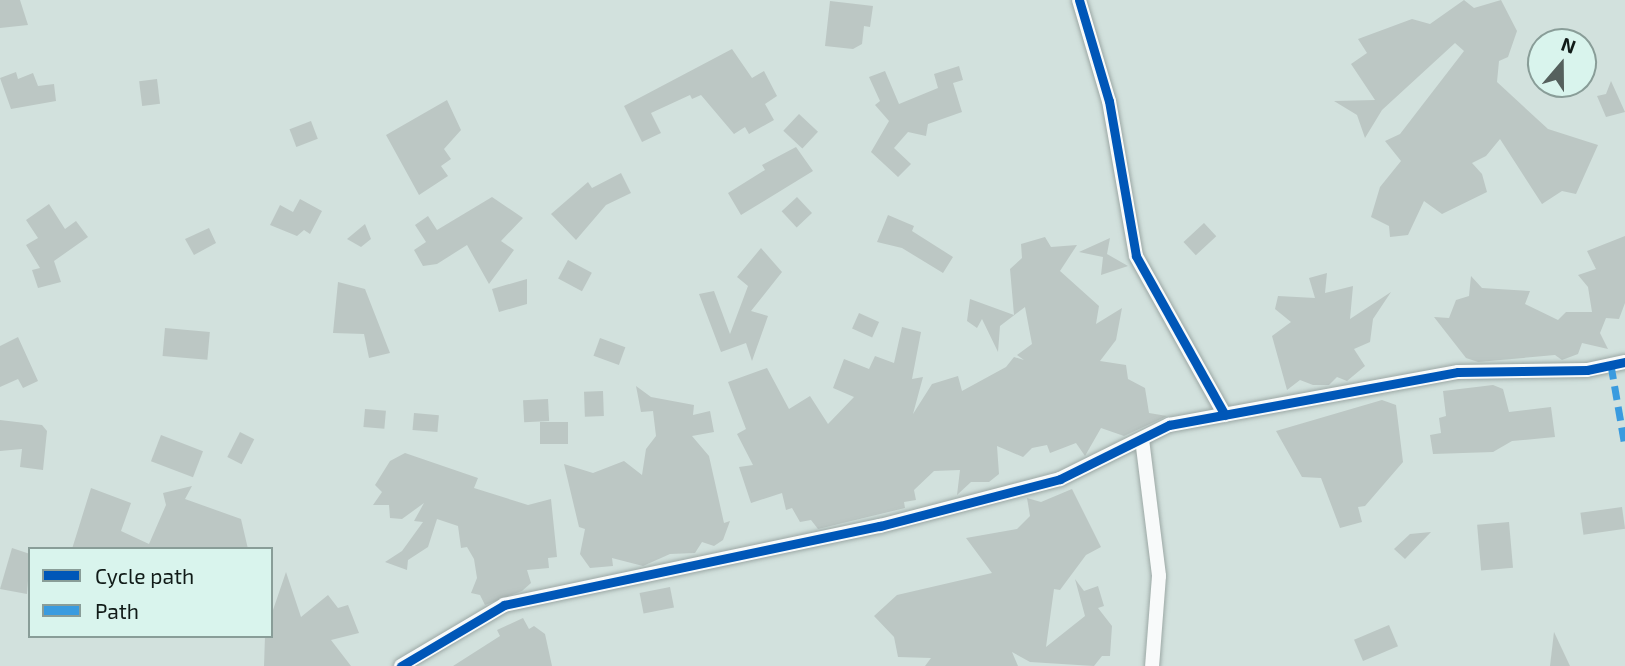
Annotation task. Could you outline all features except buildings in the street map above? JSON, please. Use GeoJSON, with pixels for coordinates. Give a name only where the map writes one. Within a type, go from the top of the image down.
{"type":"FeatureCollection","features":[{"type":"Feature","properties":{"kind":"street"},"geometry":{"type":"LineString","coordinates":[[1079,0],[1109,101],[1136,257],[1225,415]]}},
{"type":"Feature","properties":{"kind":"street"},"geometry":{"type":"LineString","coordinates":[[401,666],[504,605],[880,526],[1060,479],[1168,425],[1458,372],[1587,370],[1625,362]]}},
{"type":"Feature","properties":{"kind":"street"},"geometry":{"type":"LineString","coordinates":[[1142,439],[1159,576],[1152,666]]}},
{"type":"Feature","properties":{"kind":"marked path"},"geometry":{"type":"LineString","coordinates":[[1611,365],[1625,446]]}},
{"type":"Feature","properties":{"kind":"cycle path"},"geometry":{"type":"LineString","coordinates":[[1079,0],[1109,101],[1136,256],[1225,415]]}},
{"type":"Feature","properties":{"kind":"cycle path"},"geometry":{"type":"LineString","coordinates":[[401,666],[504,605],[880,526],[1060,479],[1169,425],[1458,372],[1587,370],[1625,362]]}}]}
